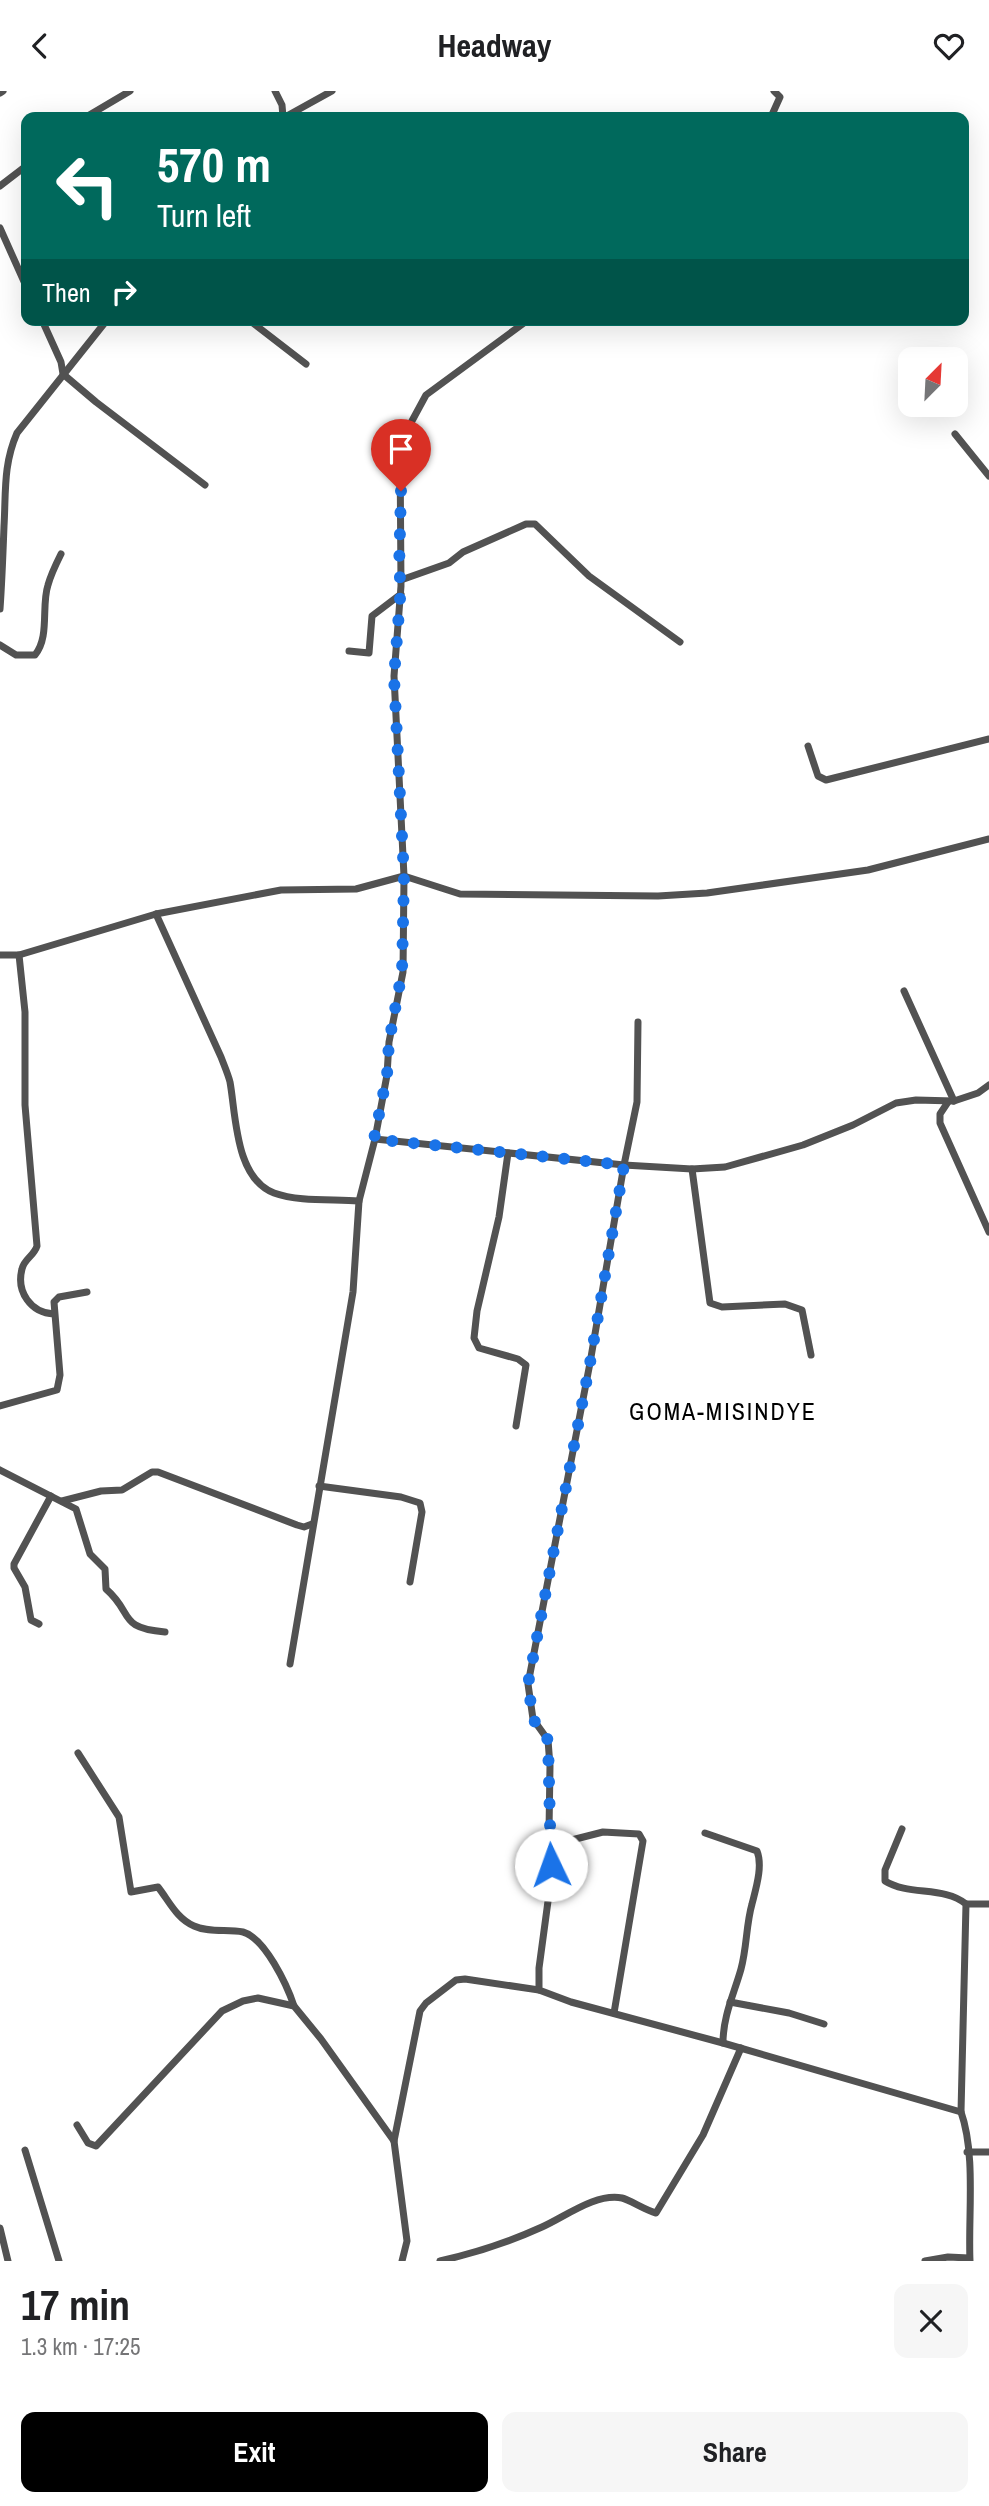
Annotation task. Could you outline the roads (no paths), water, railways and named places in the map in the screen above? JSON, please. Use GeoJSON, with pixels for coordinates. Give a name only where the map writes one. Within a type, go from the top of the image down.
{"type":"FeatureCollection","features":[{"type":"Feature","properties":{"kind":"street"},"geometry":{"type":"LineString","coordinates":[[93,112],[130,91]]}},
{"type":"Feature","properties":{"kind":"street"},"geometry":{"type":"LineString","coordinates":[[275,91],[283,112]]}},
{"type":"Feature","properties":{"kind":"street"},"geometry":{"type":"LineString","coordinates":[[293,112],[332,91]]}},
{"type":"Feature","properties":{"kind":"street"},"geometry":{"type":"LineString","coordinates":[[773,112],[780,97],[774,91]]}},
{"type":"Feature","properties":{"kind":"street"},"geometry":{"type":"LineString","coordinates":[[98,108],[102,112]]}},
{"type":"Feature","properties":{"kind":"street"},"geometry":{"type":"LineString","coordinates":[[0,186],[21,170]]}},
{"type":"Feature","properties":{"kind":"street"},"geometry":{"type":"LineString","coordinates":[[0,171],[8,179]]}},
{"type":"Feature","properties":{"kind":"street"},"geometry":{"type":"LineString","coordinates":[[0,228],[21,275]]}},
{"type":"Feature","properties":{"kind":"street"},"geometry":{"type":"LineString","coordinates":[[45,326],[61,362],[62,374],[205,485]]}},
{"type":"Feature","properties":{"kind":"street"},"geometry":{"type":"LineString","coordinates":[[0,609],[4,485],[13,441],[62,374],[102,326]]}},
{"type":"Feature","properties":{"kind":"street"},"geometry":{"type":"LineString","coordinates":[[256,326],[306,364]]}},
{"type":"Feature","properties":{"kind":"street"},"geometry":{"type":"LineString","coordinates":[[290,1664],[353,1292],[359,1201],[387,1075],[389,1042],[402,972],[404,876],[394,677],[401,594],[401,436],[426,395],[520,326]]}},
{"type":"Feature","properties":{"kind":"street"},"geometry":{"type":"LineString","coordinates":[[956,434],[989,476]]}},
{"type":"Feature","properties":{"kind":"street"},"geometry":{"type":"LineString","coordinates":[[401,580],[450,563],[463,552],[526,524],[535,524],[589,576],[680,642]]}},
{"type":"Feature","properties":{"kind":"street"},"geometry":{"type":"LineString","coordinates":[[0,645],[16,655],[37,654],[42,640],[47,587],[61,554]]}},
{"type":"Feature","properties":{"kind":"street"},"geometry":{"type":"LineString","coordinates":[[349,651],[369,653],[372,616],[401,594]]}},
{"type":"Feature","properties":{"kind":"street"},"geometry":{"type":"LineString","coordinates":[[808,746],[818,776],[826,780],[989,739]]}},
{"type":"Feature","properties":{"kind":"street"},"geometry":{"type":"LineString","coordinates":[[0,955],[19,955],[156,914],[281,890],[356,889],[404,876],[460,894],[658,896],[754,888],[868,870],[989,839]]}},
{"type":"Feature","properties":{"kind":"street"},"geometry":{"type":"LineString","coordinates":[[156,914],[221,1057],[230,1081],[239,1142],[255,1177],[262,1186],[276,1193],[359,1201]]}},
{"type":"Feature","properties":{"kind":"street"},"geometry":{"type":"LineString","coordinates":[[19,955],[25,1012],[25,1105],[37,1246],[21,1271],[27,1301],[39,1311],[54,1314]]}},
{"type":"Feature","properties":{"kind":"street"},"geometry":{"type":"LineString","coordinates":[[904,991],[951,1101]]}},
{"type":"Feature","properties":{"kind":"street"},"geometry":{"type":"LineString","coordinates":[[539,1990],[539,1968],[551,1879],[550,1766],[548,1740],[533,1719],[528,1684],[637,1103],[638,1021]]}},
{"type":"Feature","properties":{"kind":"street"},"geometry":{"type":"LineString","coordinates":[[374,1139],[624,1165],[692,1168],[738,1164],[803,1145],[853,1125],[897,1103],[916,1100],[951,1101],[978,1093],[989,1085]]}},
{"type":"Feature","properties":{"kind":"street"},"geometry":{"type":"LineString","coordinates":[[951,1101],[940,1114],[940,1123],[989,1232]]}},
{"type":"Feature","properties":{"kind":"street"},"geometry":{"type":"LineString","coordinates":[[508,1153],[499,1217],[477,1311],[474,1338],[479,1348],[519,1359],[526,1366],[516,1426]]}},
{"type":"Feature","properties":{"kind":"street"},"geometry":{"type":"LineString","coordinates":[[692,1168],[710,1303],[722,1307],[785,1304],[802,1310],[811,1355]]}},
{"type":"Feature","properties":{"kind":"street"},"geometry":{"type":"LineString","coordinates":[[0,1406],[57,1390],[60,1375],[54,1302],[59,1297],[87,1292]]}},
{"type":"Feature","properties":{"kind":"street"},"geometry":{"type":"LineString","coordinates":[[0,1470],[62,1501],[79,1513],[90,1554],[104,1567],[106,1589],[115,1597],[123,1613],[139,1627],[165,1632]]}},
{"type":"Feature","properties":{"kind":"street"},"geometry":{"type":"LineString","coordinates":[[62,1501],[101,1491],[122,1490],[152,1472],[158,1472],[297,1525],[304,1527],[312,1524]]}},
{"type":"Feature","properties":{"kind":"street"},"geometry":{"type":"LineString","coordinates":[[319,1486],[401,1497],[420,1503],[422,1512],[410,1582]]}},
{"type":"Feature","properties":{"kind":"street"},"geometry":{"type":"LineString","coordinates":[[39,1624],[31,1620],[25,1587],[14,1564],[51,1496]]}},
{"type":"Feature","properties":{"kind":"street"},"geometry":{"type":"LineString","coordinates":[[78,1753],[119,1817],[131,1892],[158,1887],[182,1918],[195,1927],[241,1932],[252,1936],[288,1987],[294,2006],[394,2141]]}},
{"type":"Feature","properties":{"kind":"street"},"geometry":{"type":"LineString","coordinates":[[902,1829],[885,1870],[885,1881],[894,1887],[953,1897],[966,1904],[989,1905]]}},
{"type":"Feature","properties":{"kind":"street"},"geometry":{"type":"LineString","coordinates":[[552,1845],[603,1832],[639,1834],[643,1841],[614,2013]]}},
{"type":"Feature","properties":{"kind":"street"},"geometry":{"type":"LineString","coordinates":[[705,1833],[745,1845],[757,1851],[760,1858],[744,1956],[723,2029],[723,2043]]}},
{"type":"Feature","properties":{"kind":"street"},"geometry":{"type":"LineString","coordinates":[[925,2261],[948,2257],[970,2260],[967,2152],[965,2123],[961,2112],[966,1904]]}},
{"type":"Feature","properties":{"kind":"street"},"geometry":{"type":"LineString","coordinates":[[402,2261],[407,2242],[394,2141],[416,2025],[426,2003],[456,1980],[466,1979],[539,1990],[961,2112]]}},
{"type":"Feature","properties":{"kind":"street"},"geometry":{"type":"LineString","coordinates":[[77,2125],[88,2143],[96,2146],[222,2011],[231,2006],[258,1999],[294,2006]]}},
{"type":"Feature","properties":{"kind":"street"},"geometry":{"type":"LineString","coordinates":[[730,2002],[789,2013],[824,2024]]}},
{"type":"Feature","properties":{"kind":"street"},"geometry":{"type":"LineString","coordinates":[[440,2261],[471,2254],[541,2228],[604,2199],[622,2199],[656,2213],[703,2135],[741,2048]]}},
{"type":"Feature","properties":{"kind":"street"},"geometry":{"type":"LineString","coordinates":[[25,2150],[59,2261]]}},
{"type":"Feature","properties":{"kind":"street"},"geometry":{"type":"LineString","coordinates":[[967,2152],[989,2152]]}},
{"type":"Feature","properties":{"kind":"street"},"geometry":{"type":"LineString","coordinates":[[0,2228],[8,2261]]}},
{"type":"Feature","properties":{"kind":"district","name":"GOMA-MISINDYE"},"geometry":{"type":"Point","coordinates":[723,1411]}}]}
